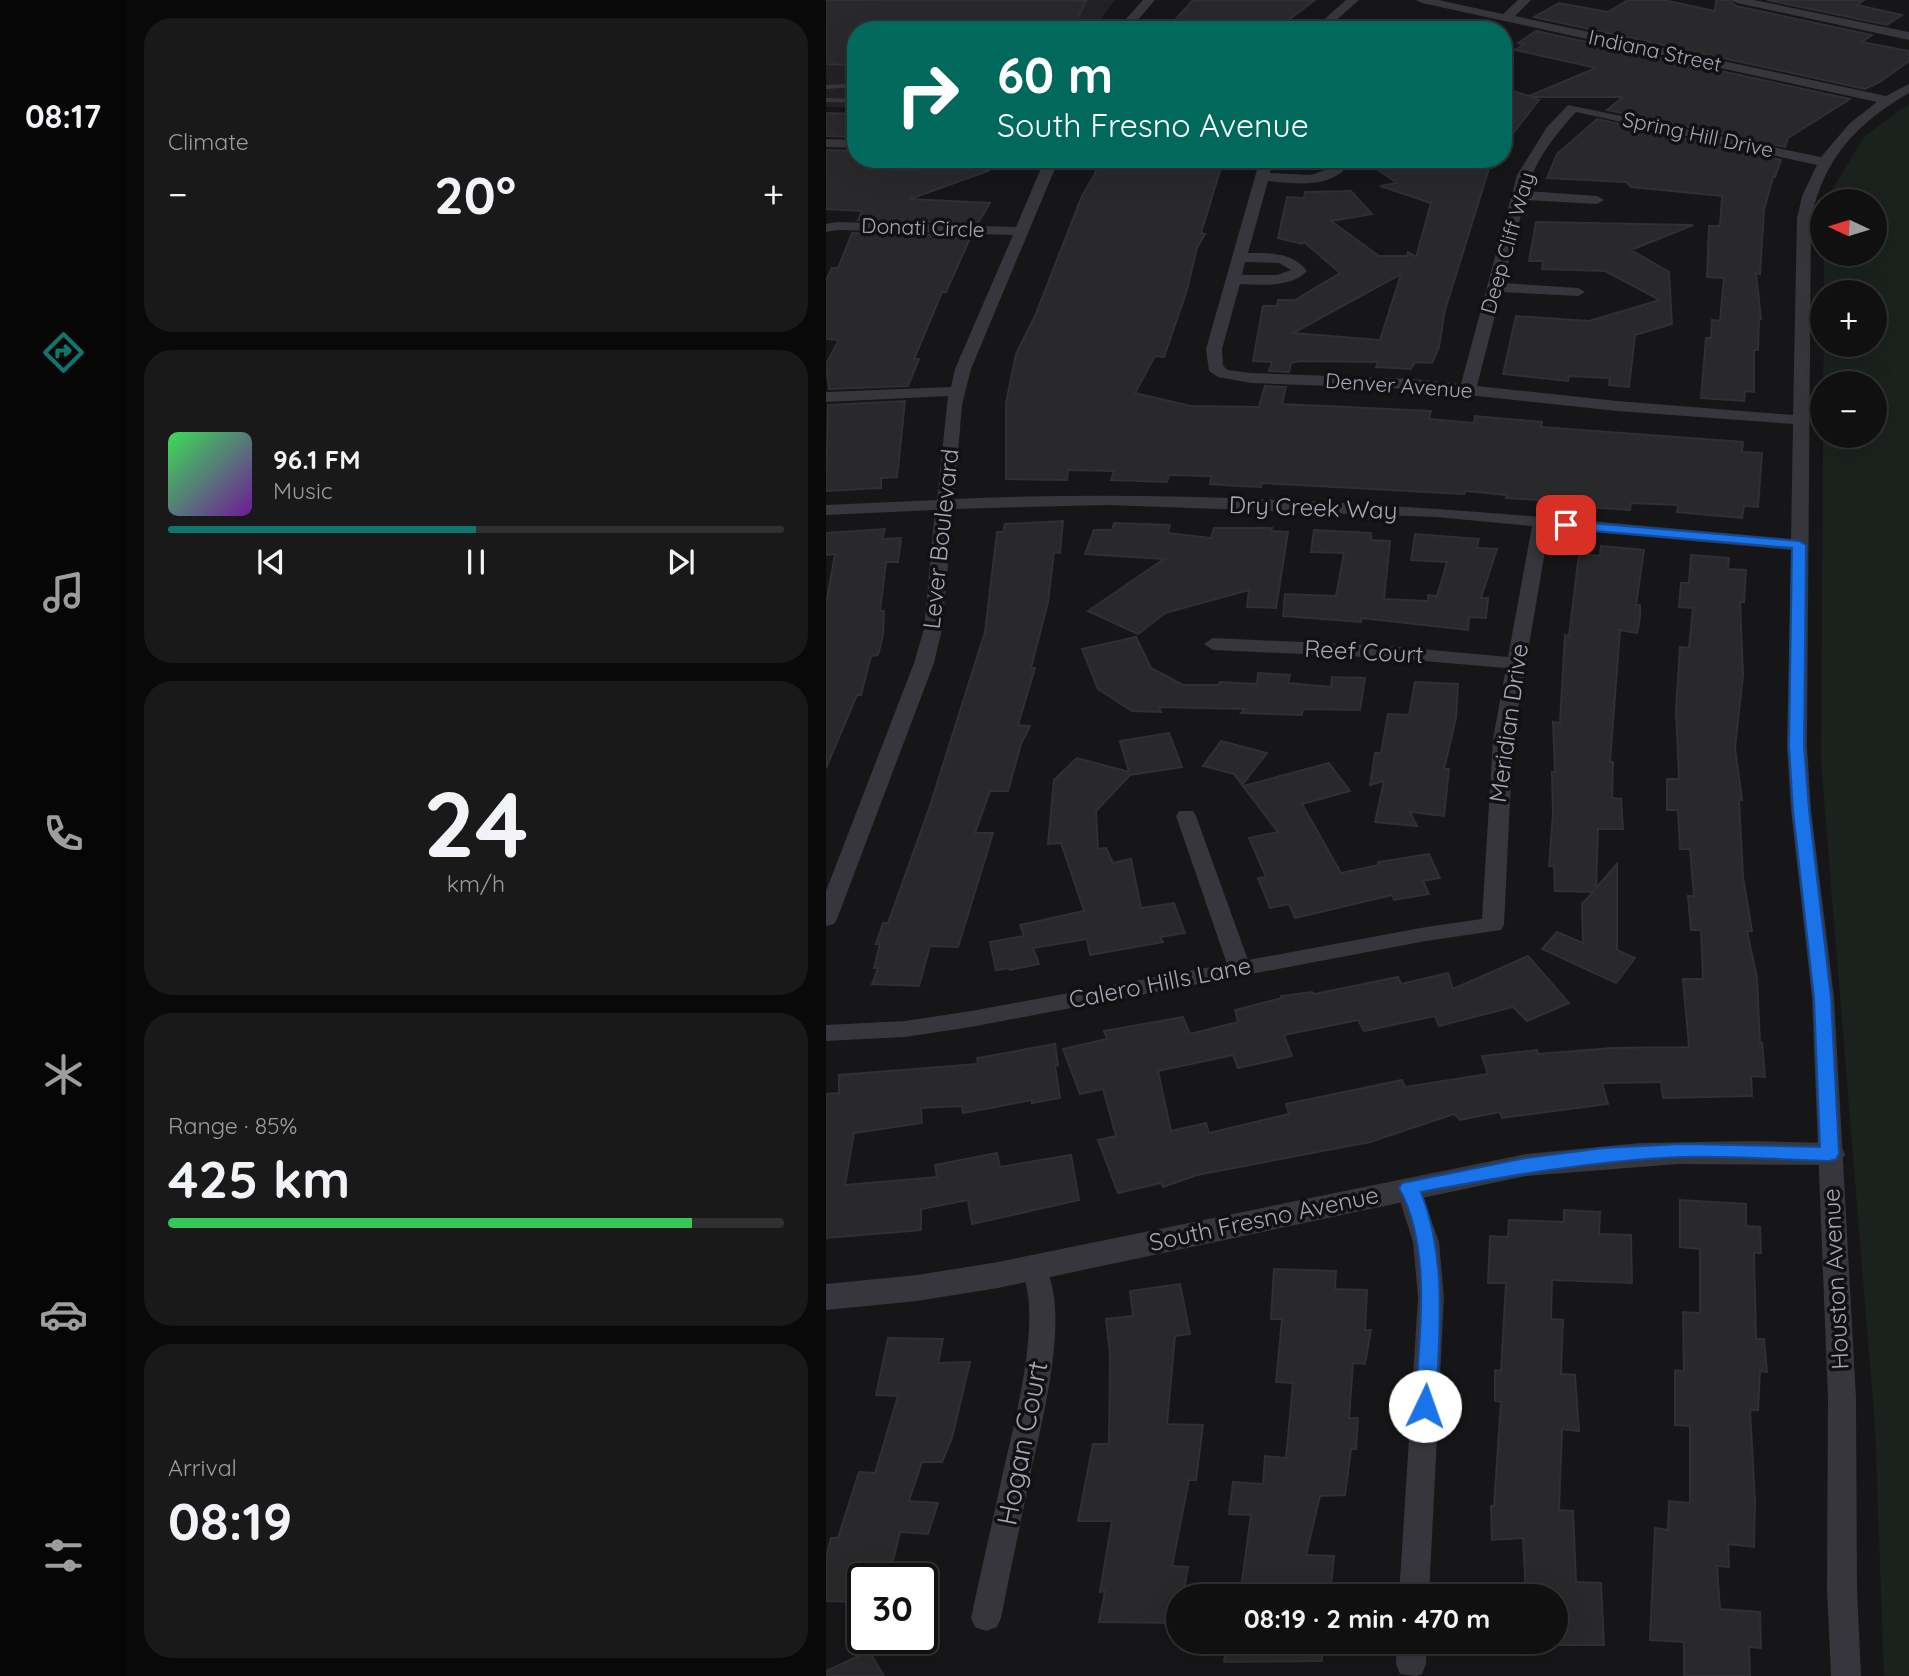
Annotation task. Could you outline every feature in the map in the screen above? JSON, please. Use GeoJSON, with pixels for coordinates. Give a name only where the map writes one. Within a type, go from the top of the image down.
{"type":"FeatureCollection","features":[{"type":"Feature","properties":{"kind":"street"},"geometry":{"type":"LineString","coordinates":[[1130,21],[1149,0]]}},
{"type":"Feature","properties":{"kind":"street"},"geometry":{"type":"LineString","coordinates":[[1328,21],[1353,0]]}},
{"type":"Feature","properties":{"kind":"street","name":"Indiana Street"},"geometry":{"type":"LineString","coordinates":[[1422,0],[1888,100]]}},
{"type":"Feature","properties":{"kind":"street"},"geometry":{"type":"LineString","coordinates":[[1506,18],[1525,0]]}},
{"type":"Feature","properties":{"kind":"street"},"geometry":{"type":"LineString","coordinates":[[1737,0],[1909,36]]}},
{"type":"Feature","properties":{"kind":"street","name":"Houston Avenue"},"geometry":{"type":"LineString","coordinates":[[1846,1676],[1842,1590],[1842,1398],[1823,998],[1801,810],[1797,746],[1804,218],[1808,195],[1823,162],[1848,130],[1909,88]]}},
{"type":"Feature","properties":{"kind":"street","name":"Spring Hill Drive"},"geometry":{"type":"LineString","coordinates":[[1573,108],[1823,162]]}},
{"type":"Feature","properties":{"kind":"street","name":"Deep Cliff Way"},"geometry":{"type":"LineString","coordinates":[[1468,390],[1517,195],[1537,150],[1573,108]]}},
{"type":"Feature","properties":{"kind":"street"},"geometry":{"type":"LineString","coordinates":[[826,143],[847,144]]}},
{"type":"Feature","properties":{"kind":"street","name":"Lever Boulevard"},"geometry":{"type":"LineString","coordinates":[[826,919],[923,663],[933,629],[958,391],[971,346],[1048,168]]}},
{"type":"Feature","properties":{"kind":"street","name":"Denver Avenue"},"geometry":{"type":"LineString","coordinates":[[1264,168],[1212,359],[1215,368],[1224,374],[1251,378],[1378,382],[1617,406],[1801,419]]}},
{"type":"Feature","properties":{"kind":"street"},"geometry":{"type":"LineString","coordinates":[[1262,177],[1317,179],[1331,175],[1338,168]]}},
{"type":"Feature","properties":{"kind":"street"},"geometry":{"type":"LineString","coordinates":[[1517,195],[1597,200]]}},
{"type":"Feature","properties":{"kind":"street","name":"Donati Circle"},"geometry":{"type":"LineString","coordinates":[[826,228],[837,226],[1021,232]]}},
{"type":"Feature","properties":{"kind":"street"},"geometry":{"type":"LineString","coordinates":[[1234,279],[1275,280],[1300,271],[1297,265],[1283,259],[1240,258]]}},
{"type":"Feature","properties":{"kind":"street"},"geometry":{"type":"LineString","coordinates":[[1494,287],[1578,292]]}},
{"type":"Feature","properties":{"kind":"street"},"geometry":{"type":"LineString","coordinates":[[826,397],[958,391]]}},
{"type":"Feature","properties":{"kind":"street","name":"Dry Creek Way"},"geometry":{"type":"LineString","coordinates":[[826,510],[1108,500],[1436,512],[1799,545]]}},
{"type":"Feature","properties":{"kind":"street","name":"Meridian Drive"},"geometry":{"type":"LineString","coordinates":[[1493,925],[1503,739],[1541,523]]}},
{"type":"Feature","properties":{"kind":"street","name":"Reef Court"},"geometry":{"type":"LineString","coordinates":[[1213,645],[1388,652],[1516,663]]}},
{"type":"Feature","properties":{"kind":"street"},"geometry":{"type":"LineString","coordinates":[[1186,816],[1240,968]]}},
{"type":"Feature","properties":{"kind":"street","name":"Calero Hills Lane"},"geometry":{"type":"LineString","coordinates":[[826,1033],[905,1029],[945,1023],[1426,933],[1493,925]]}},
{"type":"Feature","properties":{"kind":"street","name":"South Fresno Avenue"},"geometry":{"type":"LineString","coordinates":[[826,1297],[917,1288],[1033,1268],[1526,1165],[1603,1155],[1683,1150],[1830,1154]]}},
{"type":"Feature","properties":{"kind":"street"},"geometry":{"type":"LineString","coordinates":[[1408,1188],[1413,1194],[1426,1242],[1432,1297],[1416,1584]]}},
{"type":"Feature","properties":{"kind":"street","name":"Hogan Court"},"geometry":{"type":"LineString","coordinates":[[986,1618],[1039,1369],[1042,1323],[1037,1274],[1033,1268]]}},
{"type":"Feature","properties":{"kind":"lane"},"geometry":{"type":"LineString","coordinates":[[826,87],[847,86]]}},
{"type":"Feature","properties":{"kind":"lane"},"geometry":{"type":"LineString","coordinates":[[826,100],[847,101]]}},
{"type":"Feature","properties":{"kind":"shaded area"},"geometry":{"type":"Polygon","coordinates":[[[826,0],[1115,0],[1100,21],[847,21],[847,108],[826,107],[826,0]]]}},
{"type":"Feature","properties":{"kind":"shaded area"},"geometry":{"type":"Polygon","coordinates":[[[1909,104],[1909,1676],[1884,1676],[1875,1427],[1821,762],[1823,448],[1887,448],[1887,371],[1823,371],[1824,357],[1887,357],[1887,280],[1824,280],[1824,266],[1887,266],[1887,189],[1832,189],[1864,137],[1909,104]]]}},
{"type":"Feature","properties":{"kind":"building"},"geometry":{"type":"Polygon","coordinates":[[[826,0],[1086,1],[1076,21],[847,21],[847,65],[826,64],[826,0]]]}},
{"type":"Feature","properties":{"kind":"building"},"geometry":{"type":"Polygon","coordinates":[[[1193,0],[1315,0],[1287,21],[1174,21],[1193,0]]]}},
{"type":"Feature","properties":{"kind":"building"},"geometry":{"type":"Polygon","coordinates":[[[1628,0],[1663,0],[1715,11],[1716,0],[1729,0],[1736,6],[1872,35],[1862,42],[1909,51],[1909,61],[1880,82],[1865,89],[1534,17],[1559,3],[1608,12],[1628,0]]]}},
{"type":"Feature","properties":{"kind":"building"},"geometry":{"type":"Polygon","coordinates":[[[1767,0],[1864,0],[1857,5],[1902,15],[1887,25],[1767,0]]]}},
{"type":"Feature","properties":{"kind":"building"},"geometry":{"type":"Polygon","coordinates":[[[1536,31],[1850,99],[1788,138],[1785,147],[1607,110],[1623,97],[1531,97],[1539,100],[1512,134],[1512,92],[1529,96],[1596,68],[1515,50],[1524,44],[1518,43],[1536,31]]]}},
{"type":"Feature","properties":{"kind":"building"},"geometry":{"type":"Polygon","coordinates":[[[826,113],[847,114],[847,137],[826,136],[826,113]]]}},
{"type":"Feature","properties":{"kind":"building"},"geometry":{"type":"Polygon","coordinates":[[[1597,119],[1781,160],[1773,177],[1764,210],[1760,274],[1756,273],[1761,319],[1758,350],[1754,350],[1754,392],[1745,391],[1744,401],[1701,398],[1706,338],[1711,338],[1712,320],[1720,321],[1724,278],[1707,277],[1709,226],[1720,226],[1722,196],[1631,187],[1626,182],[1547,178],[1557,154],[1597,119]]]}},
{"type":"Feature","properties":{"kind":"building"},"geometry":{"type":"Polygon","coordinates":[[[826,150],[847,151],[847,168],[981,168],[988,171],[910,199],[990,203],[978,223],[858,220],[862,211],[826,209],[826,150]]]}},
{"type":"Feature","properties":{"kind":"building"},"geometry":{"type":"Polygon","coordinates":[[[1096,168],[1221,168],[1201,233],[1205,234],[1197,248],[1187,290],[1164,357],[1155,356],[1135,393],[1191,406],[1259,407],[1265,386],[1286,387],[1282,404],[1431,411],[1429,419],[1474,423],[1475,416],[1542,422],[1541,427],[1743,442],[1742,452],[1762,453],[1758,507],[1744,506],[1742,518],[1677,512],[1678,505],[1631,503],[1630,510],[1572,506],[1573,502],[1506,498],[1507,495],[1465,491],[1464,494],[1262,483],[1261,487],[1238,486],[1210,484],[1211,476],[1169,475],[1167,482],[1111,480],[1114,471],[1068,470],[1067,480],[1006,479],[1006,403],[1016,354],[1035,316],[1082,196],[1096,168]]]}},
{"type":"Feature","properties":{"kind":"building"},"geometry":{"type":"Polygon","coordinates":[[[1375,168],[1489,168],[1445,310],[1439,347],[1432,363],[1415,362],[1411,369],[1376,367],[1378,362],[1300,361],[1291,363],[1289,372],[1269,371],[1272,362],[1253,361],[1263,306],[1277,306],[1278,300],[1295,300],[1340,273],[1304,242],[1302,244],[1278,238],[1287,197],[1304,198],[1305,192],[1351,191],[1372,214],[1331,221],[1379,256],[1407,256],[1408,252],[1416,257],[1431,203],[1380,186],[1397,183],[1375,168]],[[1401,274],[1293,333],[1380,340],[1401,274]]]}},
{"type":"Feature","properties":{"kind":"building"},"geometry":{"type":"Polygon","coordinates":[[[1536,222],[1693,225],[1631,250],[1669,272],[1672,324],[1635,335],[1629,387],[1609,385],[1610,378],[1569,376],[1568,381],[1503,374],[1516,316],[1589,321],[1660,300],[1605,271],[1542,269],[1543,261],[1529,261],[1536,222]]]}},
{"type":"Feature","properties":{"kind":"building"},"geometry":{"type":"Polygon","coordinates":[[[852,233],[971,236],[946,292],[942,292],[914,359],[919,359],[908,386],[829,389],[826,364],[839,340],[826,339],[826,280],[832,268],[838,268],[852,233]]]}},
{"type":"Feature","properties":{"kind":"building"},"geometry":{"type":"Polygon","coordinates":[[[905,401],[897,477],[881,478],[881,488],[826,491],[828,405],[905,401]]]}},
{"type":"Feature","properties":{"kind":"building"},"geometry":{"type":"Polygon","coordinates":[[[1063,521],[1060,553],[1054,552],[1048,602],[1031,668],[1035,668],[1018,725],[1030,726],[1021,744],[1008,791],[990,791],[975,833],[993,833],[958,947],[930,946],[919,986],[872,984],[878,968],[874,968],[880,944],[876,944],[883,923],[888,923],[930,806],[985,632],[997,532],[1003,532],[1005,524],[1063,521]]]}},
{"type":"Feature","properties":{"kind":"building"},"geometry":{"type":"Polygon","coordinates":[[[1114,523],[1170,525],[1168,533],[1211,538],[1214,528],[1272,528],[1271,531],[1288,532],[1276,608],[1247,607],[1249,590],[1165,613],[1138,634],[1088,611],[1164,559],[1085,554],[1094,530],[1112,530],[1114,523]]]}},
{"type":"Feature","properties":{"kind":"building"},"geometry":{"type":"Polygon","coordinates":[[[885,529],[882,539],[901,538],[898,562],[886,562],[880,611],[884,611],[883,635],[878,655],[871,656],[861,695],[857,695],[826,768],[826,604],[835,554],[826,555],[826,533],[885,529]]]}},
{"type":"Feature","properties":{"kind":"building"},"geometry":{"type":"Polygon","coordinates":[[[1314,530],[1371,533],[1371,540],[1390,541],[1384,599],[1428,601],[1428,595],[1437,596],[1447,562],[1411,560],[1415,534],[1479,539],[1477,548],[1497,549],[1481,598],[1488,598],[1486,618],[1469,617],[1468,630],[1361,618],[1361,622],[1283,616],[1285,594],[1336,596],[1344,553],[1311,552],[1314,530]]]}},
{"type":"Feature","properties":{"kind":"building"},"geometry":{"type":"Polygon","coordinates":[[[1601,546],[1644,550],[1636,605],[1640,605],[1637,633],[1620,630],[1610,762],[1613,762],[1612,798],[1621,799],[1623,829],[1598,829],[1596,888],[1617,864],[1617,950],[1635,958],[1616,983],[1542,949],[1557,932],[1583,943],[1582,904],[1593,892],[1555,891],[1554,866],[1549,866],[1553,813],[1552,772],[1555,772],[1553,722],[1560,723],[1565,635],[1569,636],[1579,554],[1600,556],[1601,546]]]}},
{"type":"Feature","properties":{"kind":"building"},"geometry":{"type":"Polygon","coordinates":[[[1691,555],[1729,558],[1728,569],[1746,570],[1744,602],[1740,602],[1743,675],[1735,748],[1742,800],[1739,800],[1743,877],[1752,931],[1747,931],[1757,978],[1760,1043],[1765,1077],[1751,1076],[1752,1096],[1663,1098],[1661,1082],[1602,1083],[1608,1104],[1502,1118],[1500,1112],[1460,1120],[1454,1114],[1370,1142],[1197,1175],[1163,1187],[1161,1183],[1118,1193],[1098,1140],[1116,1136],[1103,1089],[1080,1094],[1063,1049],[1107,1039],[1104,1031],[1183,1017],[1190,1034],[1238,1022],[1235,1010],[1282,998],[1281,996],[1312,992],[1314,994],[1398,977],[1401,984],[1448,973],[1453,989],[1528,956],[1569,1003],[1527,1021],[1513,1007],[1439,1026],[1435,1016],[1364,1031],[1358,1020],[1284,1035],[1292,1056],[1238,1068],[1233,1055],[1158,1071],[1171,1131],[1206,1123],[1209,1133],[1289,1114],[1286,1104],[1402,1080],[1405,1087],[1488,1074],[1482,1056],[1537,1050],[1538,1054],[1612,1048],[1689,1047],[1683,979],[1703,979],[1701,930],[1691,930],[1688,896],[1694,896],[1690,849],[1680,849],[1678,810],[1667,810],[1667,779],[1679,779],[1676,710],[1680,647],[1689,648],[1693,608],[1679,607],[1681,583],[1689,583],[1691,555]]]}},
{"type":"Feature","properties":{"kind":"building"},"geometry":{"type":"Polygon","coordinates":[[[1136,637],[1151,668],[1183,685],[1219,685],[1220,682],[1257,684],[1258,673],[1290,675],[1288,683],[1331,687],[1332,677],[1365,678],[1360,710],[1303,709],[1302,715],[1241,713],[1245,709],[1159,707],[1161,712],[1132,711],[1098,689],[1082,649],[1136,637]]]}},
{"type":"Feature","properties":{"kind":"building"},"geometry":{"type":"Polygon","coordinates":[[[1415,682],[1458,684],[1456,718],[1444,769],[1449,769],[1444,816],[1410,812],[1417,826],[1375,822],[1384,781],[1370,785],[1375,753],[1381,753],[1388,714],[1409,715],[1415,682]]]}},
{"type":"Feature","properties":{"kind":"building"},"geometry":{"type":"Polygon","coordinates":[[[1169,733],[1182,767],[1130,775],[1096,811],[1098,849],[1106,848],[1113,863],[1131,859],[1141,908],[1174,903],[1185,933],[1160,937],[1163,942],[1090,955],[1087,939],[1033,948],[1039,964],[996,970],[990,942],[1024,936],[1020,925],[1084,911],[1061,843],[1048,844],[1054,780],[1077,758],[1129,772],[1120,741],[1169,733]]]}},
{"type":"Feature","properties":{"kind":"building"},"geometry":{"type":"Polygon","coordinates":[[[1221,741],[1267,753],[1242,785],[1234,774],[1203,766],[1221,741]]]}},
{"type":"Feature","properties":{"kind":"building"},"geometry":{"type":"Polygon","coordinates":[[[1329,763],[1350,791],[1302,804],[1341,873],[1379,865],[1378,862],[1429,854],[1440,878],[1423,881],[1429,894],[1394,900],[1392,895],[1295,918],[1289,904],[1270,908],[1258,878],[1266,877],[1249,838],[1278,832],[1243,786],[1329,763]]]}},
{"type":"Feature","properties":{"kind":"building"},"geometry":{"type":"Polygon","coordinates":[[[1055,1044],[1060,1098],[1032,1103],[1032,1100],[963,1113],[962,1106],[921,1108],[922,1123],[854,1133],[845,1185],[937,1177],[935,1165],[997,1153],[1000,1167],[1071,1155],[1079,1200],[972,1224],[968,1200],[921,1209],[921,1230],[826,1238],[826,1094],[839,1093],[839,1075],[978,1064],[977,1058],[1055,1044]]]}},
{"type":"Feature","properties":{"kind":"building"},"geometry":{"type":"Polygon","coordinates":[[[1680,1200],[1746,1204],[1746,1226],[1760,1227],[1761,1253],[1754,1253],[1756,1339],[1764,1339],[1767,1372],[1760,1371],[1758,1410],[1750,1410],[1755,1500],[1754,1547],[1728,1544],[1729,1567],[1717,1566],[1720,1609],[1760,1612],[1761,1648],[1749,1647],[1750,1676],[1684,1676],[1684,1642],[1650,1640],[1655,1528],[1668,1530],[1669,1501],[1690,1503],[1690,1426],[1675,1425],[1675,1370],[1684,1371],[1683,1312],[1700,1313],[1700,1249],[1680,1247],[1680,1200]]]}},
{"type":"Feature","properties":{"kind":"building"},"geometry":{"type":"Polygon","coordinates":[[[1564,1210],[1600,1212],[1599,1234],[1631,1235],[1632,1283],[1552,1280],[1551,1319],[1563,1320],[1561,1374],[1575,1375],[1579,1431],[1562,1429],[1559,1510],[1573,1511],[1576,1582],[1601,1583],[1604,1645],[1568,1645],[1568,1584],[1525,1584],[1523,1538],[1492,1540],[1491,1506],[1494,1506],[1501,1402],[1495,1401],[1495,1370],[1501,1371],[1506,1283],[1488,1283],[1490,1236],[1508,1237],[1509,1220],[1564,1222],[1564,1210]]]}},
{"type":"Feature","properties":{"kind":"building"},"geometry":{"type":"Polygon","coordinates":[[[1274,1269],[1336,1271],[1335,1289],[1367,1290],[1365,1330],[1371,1330],[1365,1364],[1353,1363],[1349,1418],[1358,1418],[1356,1449],[1351,1449],[1345,1495],[1320,1496],[1306,1555],[1334,1556],[1331,1584],[1242,1584],[1251,1515],[1229,1514],[1233,1482],[1263,1484],[1265,1456],[1286,1458],[1293,1383],[1276,1382],[1282,1319],[1271,1319],[1274,1269]]]}},
{"type":"Feature","properties":{"kind":"building"},"geometry":{"type":"Polygon","coordinates":[[[1180,1284],[1190,1334],[1175,1336],[1167,1424],[1203,1425],[1196,1480],[1189,1480],[1172,1566],[1188,1567],[1185,1584],[1166,1584],[1166,1623],[1099,1622],[1105,1591],[1100,1592],[1112,1521],[1078,1521],[1093,1444],[1109,1444],[1110,1354],[1106,1319],[1133,1316],[1130,1291],[1180,1284]]]}},
{"type":"Feature","properties":{"kind":"building"},"geometry":{"type":"Polygon","coordinates":[[[888,1338],[943,1339],[938,1363],[970,1362],[952,1438],[942,1462],[922,1462],[909,1501],[938,1503],[928,1534],[900,1532],[893,1563],[847,1563],[847,1602],[826,1601],[826,1557],[831,1538],[838,1538],[859,1472],[875,1473],[898,1396],[876,1395],[888,1338]]]}},
{"type":"Feature","properties":{"kind":"building"},"geometry":{"type":"Polygon","coordinates":[[[863,1654],[871,1654],[884,1676],[826,1676],[826,1671],[863,1654]]]}},
{"type":"Feature","properties":{"kind":"building"},"geometry":{"type":"Polygon","coordinates":[[[1225,1654],[1322,1654],[1322,1661],[1224,1662],[1225,1654]]]}},
{"type":"Feature","properties":{"kind":"route"},"geometry":{"type":"LineString","coordinates":[[1425,1406],[1432,1297],[1426,1242],[1413,1194],[1408,1188],[1526,1165],[1603,1155],[1683,1150],[1830,1154],[1823,998],[1801,810],[1797,746],[1799,545],[1566,525]]}}]}
